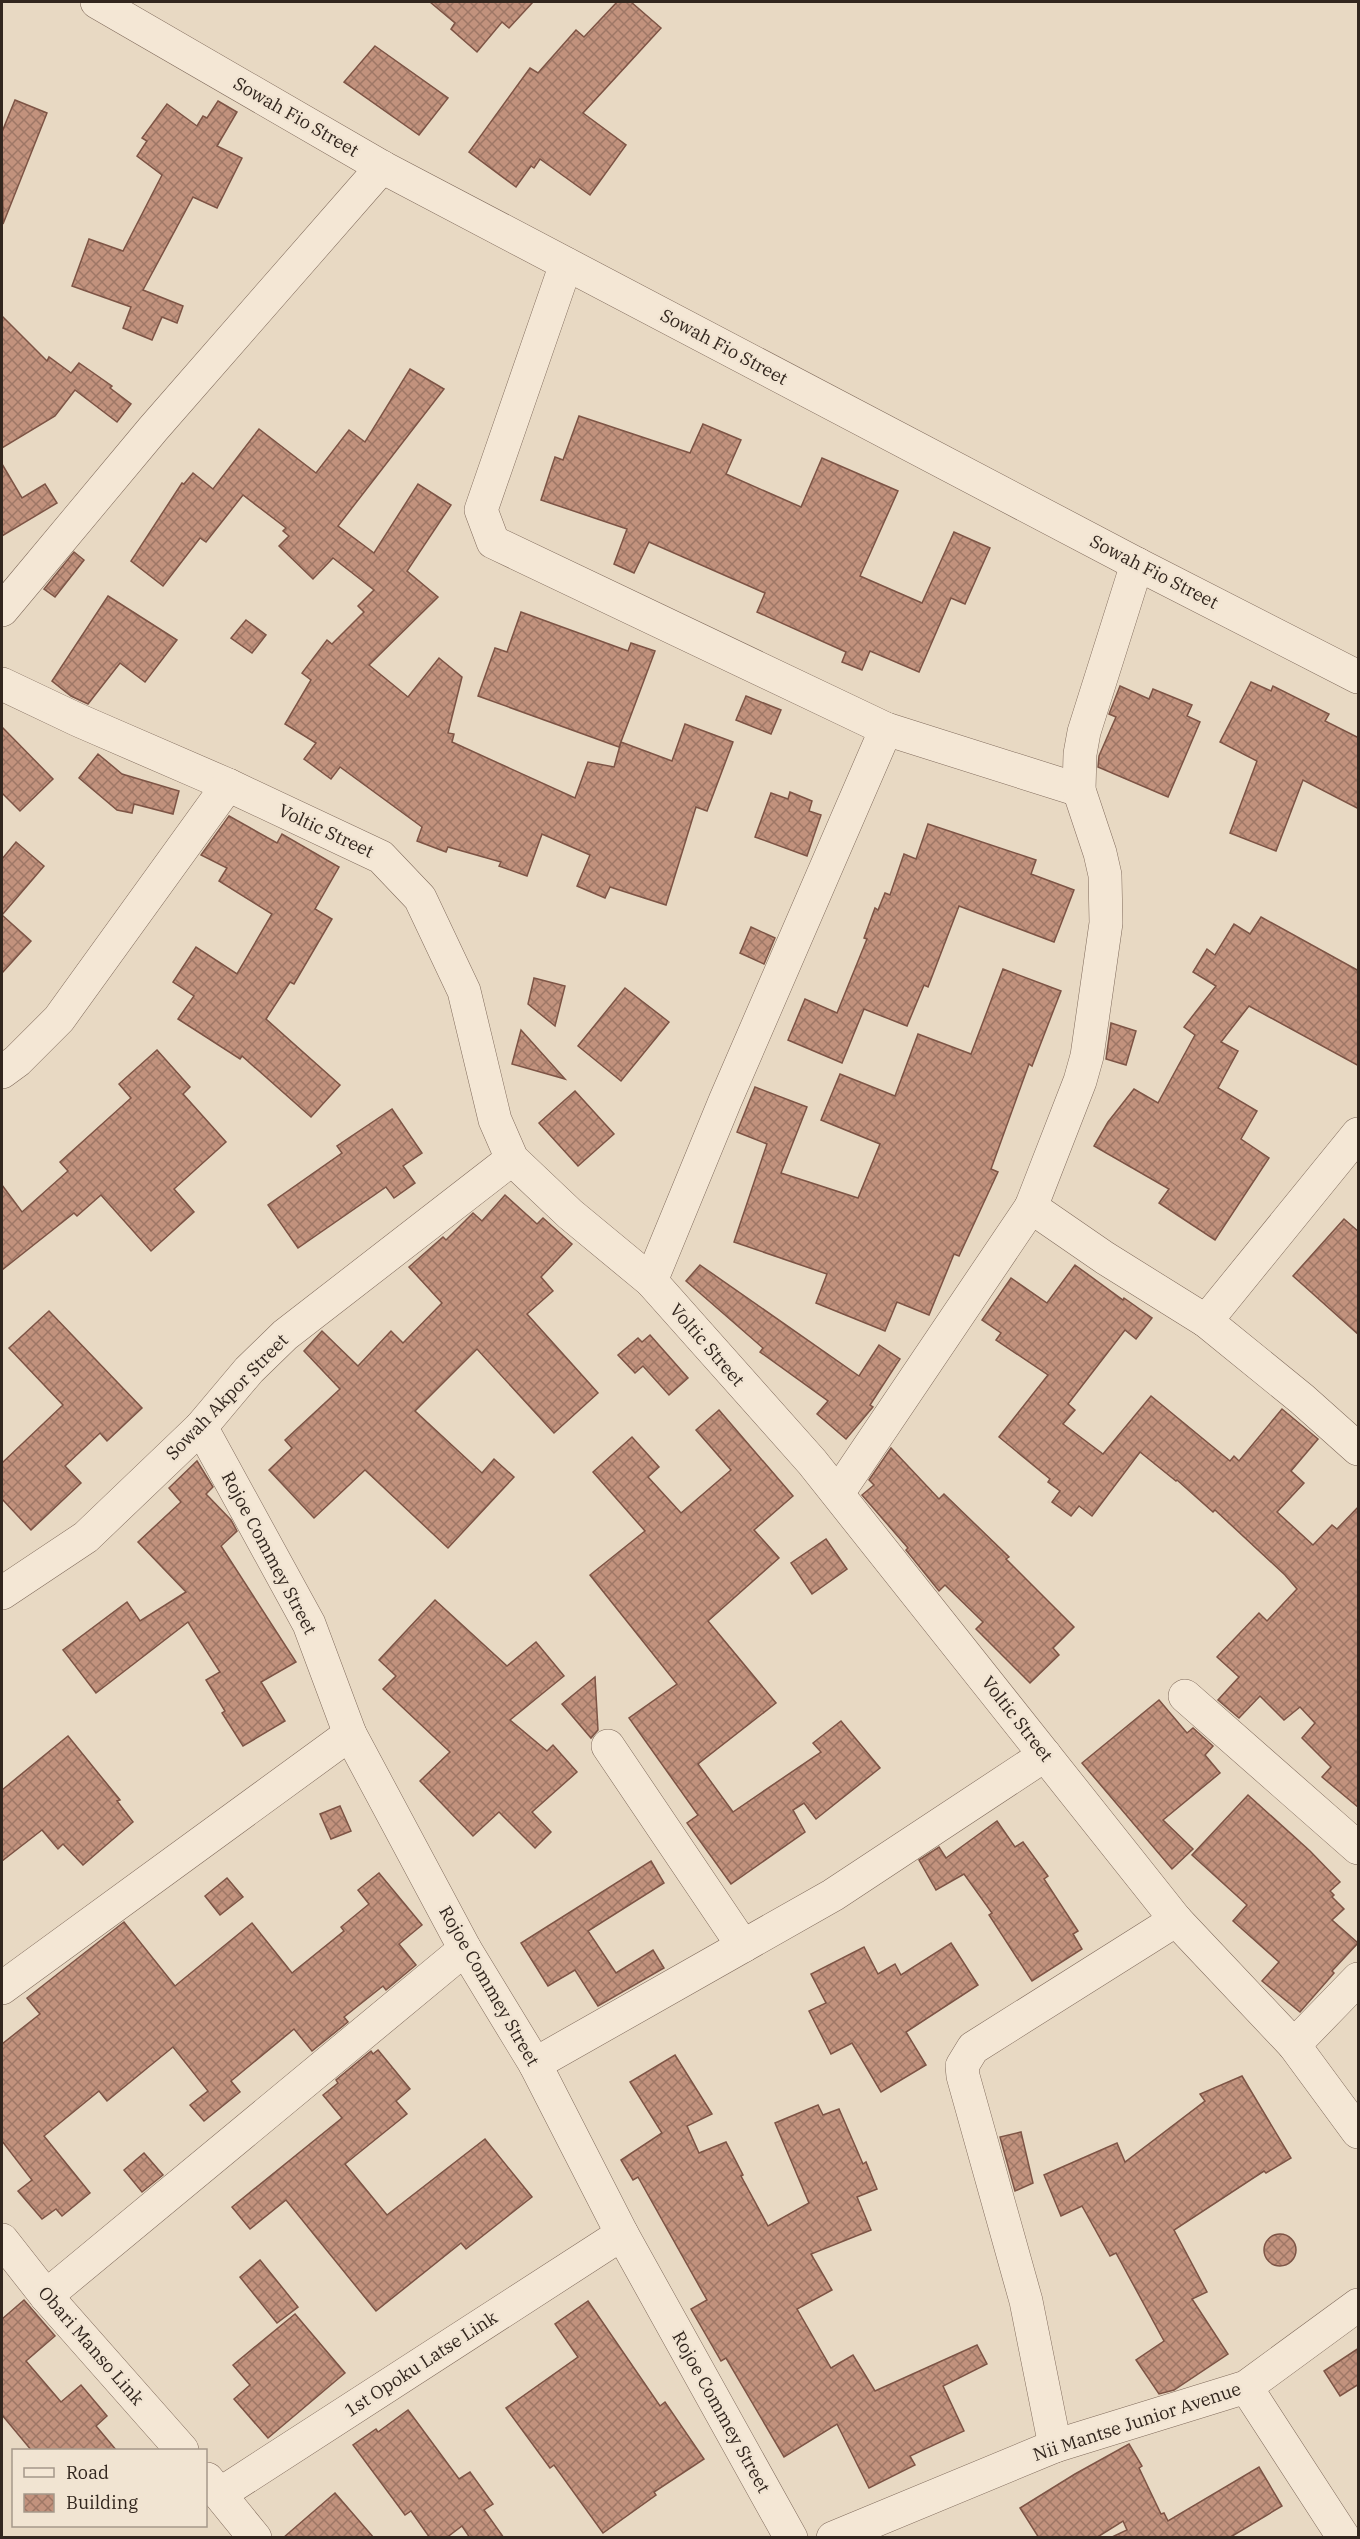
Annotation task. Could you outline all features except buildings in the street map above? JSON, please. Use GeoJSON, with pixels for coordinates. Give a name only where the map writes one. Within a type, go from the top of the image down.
{"type":"FeatureCollection","features":[{"type":"Feature","properties":{"kind":"street","name":"Sowah Fio Street"},"geometry":{"type":"LineString","coordinates":[[97,2],[382,167],[1137,564],[1359,677]]}},
{"type":"Feature","properties":{"kind":"street"},"geometry":{"type":"LineString","coordinates":[[2,610],[153,429],[382,167]]}},
{"type":"Feature","properties":{"kind":"street"},"geometry":{"type":"LineString","coordinates":[[566,264],[481,510],[493,542],[886,729],[1079,790]]}},
{"type":"Feature","properties":{"kind":"street"},"geometry":{"type":"LineString","coordinates":[[838,1492],[1031,1207],[1080,1082],[1087,1056],[1106,923],[1105,875],[1079,790],[1080,754],[1084,732],[1137,564]]}},
{"type":"Feature","properties":{"kind":"street","name":"Voltic Street"},"geometry":{"type":"LineString","coordinates":[[2,684],[228,785],[381,857],[420,898],[464,991],[495,1120],[512,1159],[570,1214],[651,1281],[838,1492],[1176,1920],[1294,2045],[1359,2132]]}},
{"type":"Feature","properties":{"kind":"street"},"geometry":{"type":"LineString","coordinates":[[651,1281],[730,1090],[886,729]]}},
{"type":"Feature","properties":{"kind":"street"},"geometry":{"type":"LineString","coordinates":[[2,1072],[17,1061],[59,1019],[228,785]]}},
{"type":"Feature","properties":{"kind":"street"},"geometry":{"type":"LineString","coordinates":[[1206,1321],[1359,1134]]}},
{"type":"Feature","properties":{"kind":"street","name":"Sowah Akpor Street"},"geometry":{"type":"LineString","coordinates":[[2,1593],[86,1537],[201,1427],[249,1370],[285,1335],[512,1159]]}},
{"type":"Feature","properties":{"kind":"street"},"geometry":{"type":"LineString","coordinates":[[1031,1207],[1105,1258],[1206,1321],[1359,1449]]}},
{"type":"Feature","properties":{"kind":"street","name":"Rojoe Commey Street"},"geometry":{"type":"LineString","coordinates":[[201,1427],[309,1624],[350,1734],[465,1949],[535,2064],[622,2234],[791,2538]]}},
{"type":"Feature","properties":{"kind":"street"},"geometry":{"type":"LineString","coordinates":[[1185,1696],[1359,1848]]}},
{"type":"Feature","properties":{"kind":"street"},"geometry":{"type":"LineString","coordinates":[[2,1988],[350,1734]]}},
{"type":"Feature","properties":{"kind":"street"},"geometry":{"type":"LineString","coordinates":[[608,1746],[743,1946]]}},
{"type":"Feature","properties":{"kind":"street"},"geometry":{"type":"LineString","coordinates":[[535,2064],[833,1895],[1045,1755]]}},
{"type":"Feature","properties":{"kind":"street"},"geometry":{"type":"LineString","coordinates":[[1055,2446],[1026,2301],[962,2066],[973,2048],[1176,1920]]}},
{"type":"Feature","properties":{"kind":"street"},"geometry":{"type":"LineString","coordinates":[[46,2296],[465,1949]]}},
{"type":"Feature","properties":{"kind":"street"},"geometry":{"type":"LineString","coordinates":[[1294,2045],[1359,1979]]}},
{"type":"Feature","properties":{"kind":"street","name":"1st Opoku Latse Link"},"geometry":{"type":"LineString","coordinates":[[213,2486],[622,2234]]}},
{"type":"Feature","properties":{"kind":"street","name":"Obari Manso Link"},"geometry":{"type":"LineString","coordinates":[[2,2240],[46,2296],[180,2449]]}},
{"type":"Feature","properties":{"kind":"street","name":"Nii Mantse Junior Avenue"},"geometry":{"type":"LineString","coordinates":[[833,2538],[1055,2446],[1246,2387],[1359,2305]]}},
{"type":"Feature","properties":{"kind":"street"},"geometry":{"type":"LineString","coordinates":[[1246,2387],[1344,2538]]}},
{"type":"Feature","properties":{"kind":"street"},"geometry":{"type":"LineString","coordinates":[[213,2486],[255,2538]]}}]}
